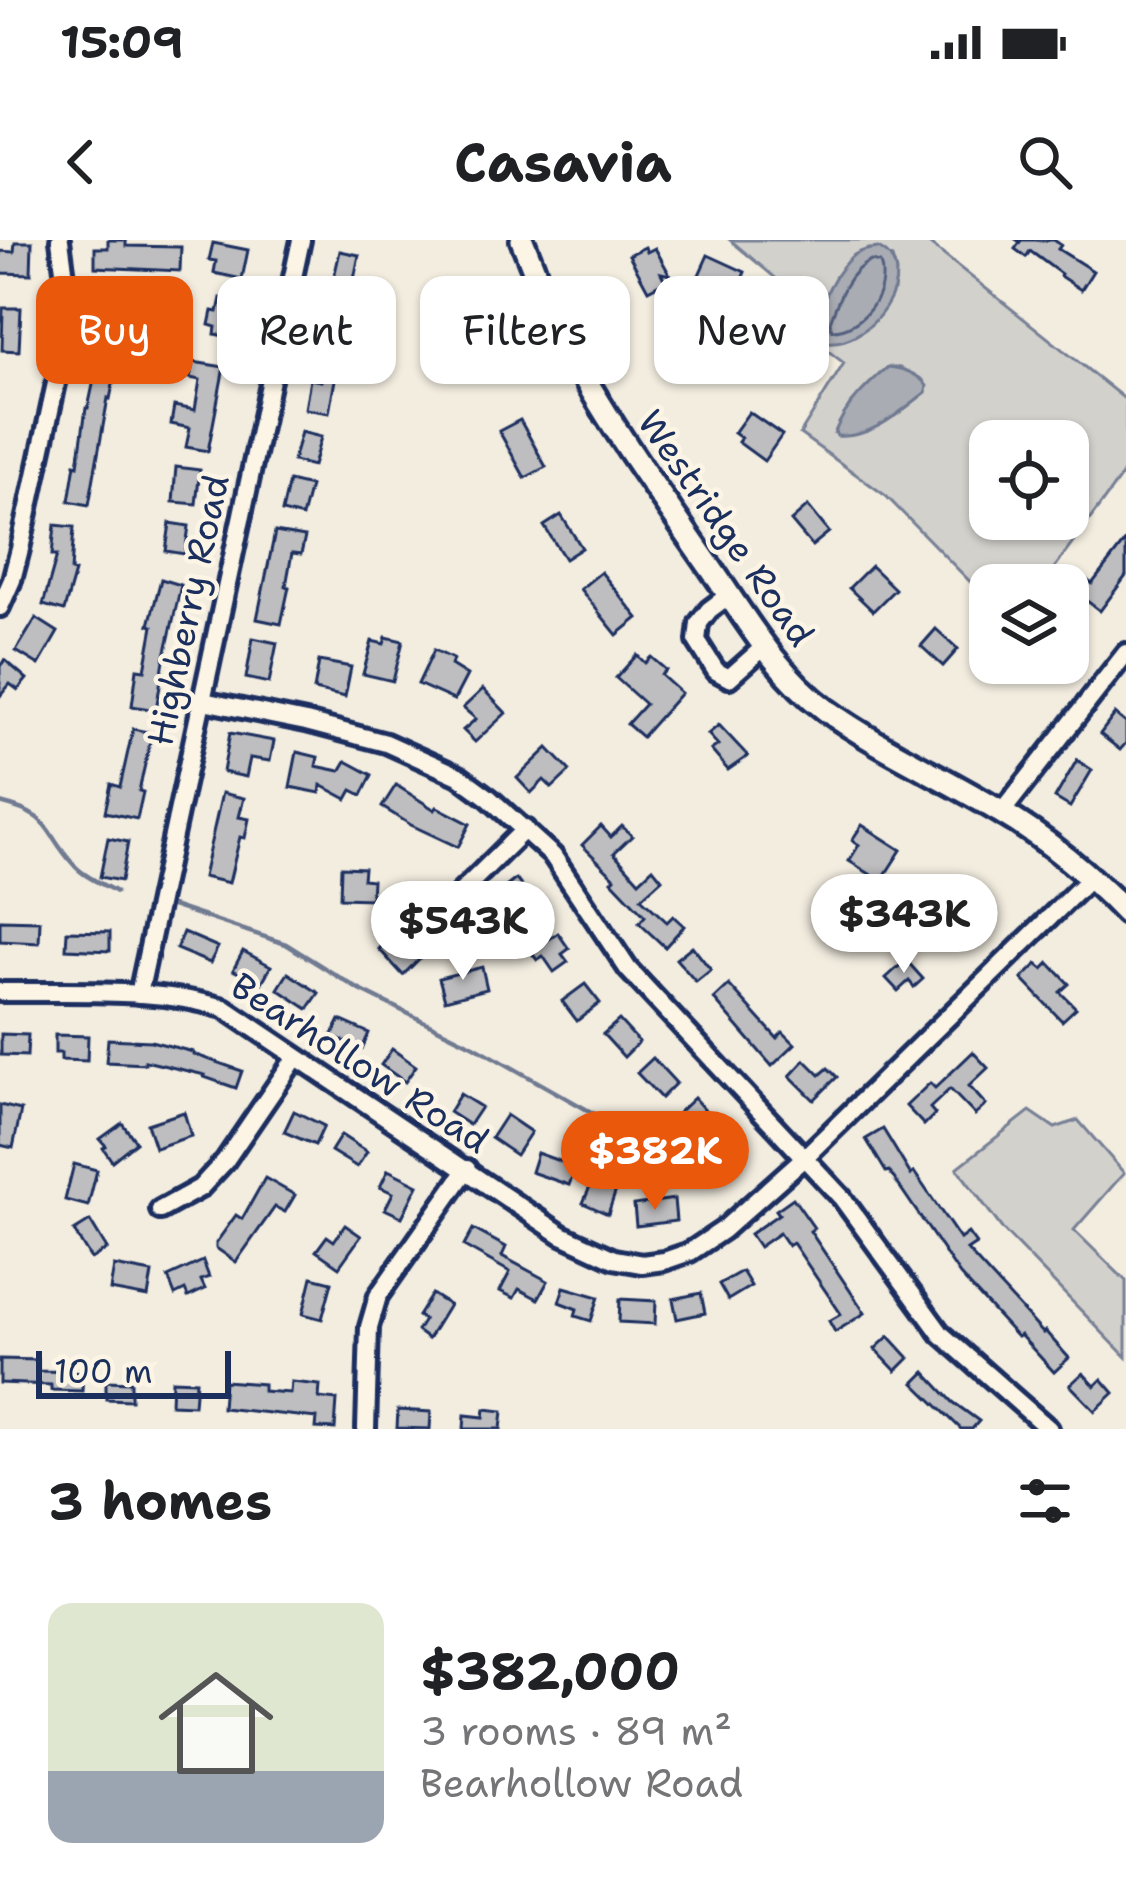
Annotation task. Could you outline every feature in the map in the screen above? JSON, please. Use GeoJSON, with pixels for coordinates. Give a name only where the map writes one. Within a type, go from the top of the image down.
{"type":"FeatureCollection","features":[{"type":"Feature","properties":{"kind":"main road","name":"Westridge Road"},"geometry":{"type":"LineString","coordinates":[[522,240],[561,335],[599,402],[765,646],[806,693],[874,741],[1002,812],[1126,913]]}},
{"type":"Feature","properties":{"kind":"street"},"geometry":{"type":"LineString","coordinates":[[0,607],[20,549],[58,374],[67,292],[60,240]]}},
{"type":"Feature","properties":{"kind":"street","name":"Highberry Road"},"geometry":{"type":"LineString","coordinates":[[139,994],[301,240]]}},
{"type":"Feature","properties":{"kind":"street"},"geometry":{"type":"LineString","coordinates":[[729,595],[699,623],[697,641],[716,671],[729,678],[765,646]]}},
{"type":"Feature","properties":{"kind":"street"},"geometry":{"type":"LineString","coordinates":[[1002,812],[1126,653]]}},
{"type":"Feature","properties":{"kind":"street"},"geometry":{"type":"LineString","coordinates":[[203,701],[386,743],[459,776],[525,829],[553,856],[628,968],[842,1198],[941,1334],[1049,1429]]}},
{"type":"Feature","properties":{"kind":"street"},"geometry":{"type":"LineString","coordinates":[[448,905],[525,829]]}},
{"type":"Feature","properties":{"kind":"street","name":"Bearhollow Road"},"geometry":{"type":"LineString","coordinates":[[0,992],[139,994],[224,1008],[562,1235],[614,1258],[642,1264],[690,1252],[724,1230],[1089,879]]}},
{"type":"Feature","properties":{"kind":"street"},"geometry":{"type":"LineString","coordinates":[[160,1210],[200,1188],[213,1174],[296,1057]]}},
{"type":"Feature","properties":{"kind":"street"},"geometry":{"type":"LineString","coordinates":[[366,1429],[369,1327],[378,1296],[467,1169]]}},
{"type":"Feature","properties":{"kind":"shaded area"},"geometry":{"type":"Polygon","coordinates":[[[730,240],[925,240],[1126,400],[1126,470],[1089,521],[1089,420],[969,420],[969,540],[1075,540],[1057,564],[969,564],[969,581],[886,496],[800,434],[844,363],[829,352],[829,314],[894,291],[892,258],[869,249],[859,254],[843,268],[829,292],[829,276],[773,276],[730,240]],[[888,367],[850,405],[835,432],[895,416],[926,392],[923,380],[888,367]]]}},
{"type":"Feature","properties":{"kind":"shaded area"},"geometry":{"type":"Polygon","coordinates":[[[1030,1111],[1055,1128],[1078,1120],[1124,1173],[1074,1230],[1126,1281],[1126,1357],[1003,1230],[957,1168],[1030,1111]]]}},
{"type":"Feature","properties":{"kind":"water"},"geometry":{"type":"Polygon","coordinates":[[[878,248],[891,259],[894,290],[873,323],[857,335],[829,341],[829,290],[843,266],[863,251],[878,248]]]}},
{"type":"Feature","properties":{"kind":"water"},"geometry":{"type":"Polygon","coordinates":[[[888,367],[915,375],[927,386],[926,392],[874,428],[837,436],[839,422],[851,405],[888,367]]]}},
{"type":"Feature","properties":{"kind":"building"},"geometry":{"type":"Polygon","coordinates":[[[108,240],[126,240],[126,246],[181,247],[180,271],[95,267],[95,248],[108,248],[108,240]]]}},
{"type":"Feature","properties":{"kind":"building"},"geometry":{"type":"Polygon","coordinates":[[[1017,240],[1054,240],[1061,245],[1058,249],[1093,271],[1081,290],[1030,251],[1026,257],[1015,249],[1017,240]]]}},
{"type":"Feature","properties":{"kind":"building"},"geometry":{"type":"Polygon","coordinates":[[[15,242],[32,242],[31,274],[0,273],[0,251],[14,252],[15,242]]]}},
{"type":"Feature","properties":{"kind":"building"},"geometry":{"type":"Polygon","coordinates":[[[213,243],[248,250],[243,276],[214,273],[216,261],[209,260],[213,243]]]}},
{"type":"Feature","properties":{"kind":"building"},"geometry":{"type":"Polygon","coordinates":[[[655,248],[670,275],[654,276],[654,287],[648,290],[629,255],[655,248]]]}},
{"type":"Feature","properties":{"kind":"building"},"geometry":{"type":"Polygon","coordinates":[[[340,251],[359,255],[355,276],[334,276],[340,251]]]}},
{"type":"Feature","properties":{"kind":"building"},"geometry":{"type":"Polygon","coordinates":[[[708,255],[745,272],[743,276],[699,276],[708,255]]]}},
{"type":"Feature","properties":{"kind":"building"},"geometry":{"type":"Polygon","coordinates":[[[3,308],[21,308],[19,351],[2,350],[3,308]]]}},
{"type":"Feature","properties":{"kind":"building"},"geometry":{"type":"Polygon","coordinates":[[[212,311],[217,312],[217,334],[216,327],[209,325],[212,311]]]}},
{"type":"Feature","properties":{"kind":"building"},"geometry":{"type":"Polygon","coordinates":[[[193,362],[217,366],[217,384],[221,384],[208,451],[186,447],[190,428],[171,424],[174,406],[195,410],[200,380],[193,379],[193,362]]]}},
{"type":"Feature","properties":{"kind":"building"},"geometry":{"type":"Polygon","coordinates":[[[93,384],[113,384],[89,505],[69,501],[93,384]]]}},
{"type":"Feature","properties":{"kind":"building"},"geometry":{"type":"Polygon","coordinates":[[[309,384],[334,384],[329,413],[305,409],[309,384]]]}},
{"type":"Feature","properties":{"kind":"building"},"geometry":{"type":"Polygon","coordinates":[[[749,412],[782,435],[764,461],[738,442],[741,438],[734,433],[749,412]]]}},
{"type":"Feature","properties":{"kind":"building"},"geometry":{"type":"Polygon","coordinates":[[[520,420],[546,467],[525,478],[499,431],[520,420]]]}},
{"type":"Feature","properties":{"kind":"building"},"geometry":{"type":"Polygon","coordinates":[[[301,432],[321,437],[313,466],[293,461],[301,432]]]}},
{"type":"Feature","properties":{"kind":"building"},"geometry":{"type":"Polygon","coordinates":[[[176,467],[200,470],[196,504],[173,502],[176,467]]]}},
{"type":"Feature","properties":{"kind":"building"},"geometry":{"type":"Polygon","coordinates":[[[289,481],[310,486],[302,517],[282,512],[289,481]]]}},
{"type":"Feature","properties":{"kind":"building"},"geometry":{"type":"Polygon","coordinates":[[[808,506],[829,532],[812,546],[791,521],[808,506]]]}},
{"type":"Feature","properties":{"kind":"building"},"geometry":{"type":"Polygon","coordinates":[[[561,515],[582,548],[565,559],[544,526],[561,515]]]}},
{"type":"Feature","properties":{"kind":"building"},"geometry":{"type":"Polygon","coordinates":[[[170,523],[189,526],[185,554],[166,551],[170,523]]]}},
{"type":"Feature","properties":{"kind":"building"},"geometry":{"type":"Polygon","coordinates":[[[55,525],[74,527],[71,571],[75,572],[64,611],[43,605],[57,555],[52,555],[55,525]]]}},
{"type":"Feature","properties":{"kind":"building"},"geometry":{"type":"Polygon","coordinates":[[[275,532],[305,537],[301,554],[292,553],[281,624],[257,619],[275,532]]]}},
{"type":"Feature","properties":{"kind":"building"},"geometry":{"type":"Polygon","coordinates":[[[1126,540],[1126,576],[1100,611],[1089,603],[1089,582],[1092,584],[1126,540]]]}},
{"type":"Feature","properties":{"kind":"building"},"geometry":{"type":"Polygon","coordinates":[[[871,566],[895,589],[873,611],[849,588],[871,566]]]}},
{"type":"Feature","properties":{"kind":"building"},"geometry":{"type":"Polygon","coordinates":[[[601,572],[638,618],[617,635],[580,589],[601,572]]]}},
{"type":"Feature","properties":{"kind":"building"},"geometry":{"type":"Polygon","coordinates":[[[161,579],[181,585],[156,710],[132,706],[137,669],[145,670],[153,626],[149,625],[161,579]]]}},
{"type":"Feature","properties":{"kind":"building"},"geometry":{"type":"Polygon","coordinates":[[[36,618],[58,632],[39,665],[16,651],[36,618]]]}},
{"type":"Feature","properties":{"kind":"building"},"geometry":{"type":"Polygon","coordinates":[[[936,629],[958,649],[943,666],[921,646],[936,629]]]}},
{"type":"Feature","properties":{"kind":"building"},"geometry":{"type":"Polygon","coordinates":[[[386,637],[403,641],[393,681],[363,674],[372,641],[384,644],[386,637]]]}},
{"type":"Feature","properties":{"kind":"building"},"geometry":{"type":"Polygon","coordinates":[[[253,638],[277,643],[269,683],[246,678],[253,638]]]}},
{"type":"Feature","properties":{"kind":"building"},"geometry":{"type":"Polygon","coordinates":[[[434,650],[453,659],[451,665],[467,675],[454,700],[418,684],[434,650]]]}},
{"type":"Feature","properties":{"kind":"building"},"geometry":{"type":"Polygon","coordinates":[[[637,655],[645,663],[651,657],[666,670],[661,675],[681,693],[642,737],[627,724],[645,704],[616,678],[637,655]]]}},
{"type":"Feature","properties":{"kind":"building"},"geometry":{"type":"Polygon","coordinates":[[[5,660],[27,679],[18,690],[10,684],[0,696],[0,666],[5,660]]]}},
{"type":"Feature","properties":{"kind":"building"},"geometry":{"type":"Polygon","coordinates":[[[319,661],[351,667],[345,697],[314,690],[319,661]]]}},
{"type":"Feature","properties":{"kind":"building"},"geometry":{"type":"Polygon","coordinates":[[[483,689],[506,713],[475,742],[463,730],[476,719],[463,708],[483,689]]]}},
{"type":"Feature","properties":{"kind":"building"},"geometry":{"type":"Polygon","coordinates":[[[1115,714],[1126,723],[1126,743],[1120,750],[1100,734],[1115,714]]]}},
{"type":"Feature","properties":{"kind":"building"},"geometry":{"type":"Polygon","coordinates":[[[719,725],[748,756],[728,770],[711,750],[718,745],[708,734],[719,725]]]}},
{"type":"Feature","properties":{"kind":"building"},"geometry":{"type":"Polygon","coordinates":[[[133,729],[152,733],[137,819],[105,812],[111,784],[120,787],[133,729]]]}},
{"type":"Feature","properties":{"kind":"building"},"geometry":{"type":"Polygon","coordinates":[[[230,733],[274,741],[270,761],[250,758],[246,777],[223,772],[230,733]]]}},
{"type":"Feature","properties":{"kind":"building"},"geometry":{"type":"Polygon","coordinates":[[[548,748],[570,771],[552,788],[544,780],[531,793],[517,778],[548,748]]]}},
{"type":"Feature","properties":{"kind":"building"},"geometry":{"type":"Polygon","coordinates":[[[297,752],[318,757],[316,766],[340,771],[346,761],[372,775],[362,795],[352,790],[347,799],[321,785],[320,793],[290,787],[297,752]]]}},
{"type":"Feature","properties":{"kind":"building"},"geometry":{"type":"Polygon","coordinates":[[[1077,760],[1092,770],[1070,807],[1055,798],[1077,760]]]}},
{"type":"Feature","properties":{"kind":"building"},"geometry":{"type":"Polygon","coordinates":[[[396,785],[435,810],[470,824],[458,847],[382,807],[396,785]]]}},
{"type":"Feature","properties":{"kind":"building"},"geometry":{"type":"Polygon","coordinates":[[[222,793],[244,798],[239,817],[249,819],[229,883],[203,877],[222,793]]]}},
{"type":"Feature","properties":{"kind":"building"},"geometry":{"type":"Polygon","coordinates":[[[862,825],[901,850],[881,881],[849,861],[859,845],[852,840],[862,825]]]}},
{"type":"Feature","properties":{"kind":"building"},"geometry":{"type":"Polygon","coordinates":[[[601,826],[611,837],[622,826],[632,836],[614,853],[639,881],[653,868],[662,879],[641,898],[667,922],[673,916],[684,926],[665,947],[639,923],[645,916],[582,845],[601,826]]]}},
{"type":"Feature","properties":{"kind":"building"},"geometry":{"type":"Polygon","coordinates":[[[108,838],[128,842],[121,881],[100,877],[108,838]]]}},
{"type":"Feature","properties":{"kind":"building"},"geometry":{"type":"Polygon","coordinates":[[[341,867],[364,868],[363,879],[372,880],[371,899],[340,898],[341,867]]]}},
{"type":"Feature","properties":{"kind":"building"},"geometry":{"type":"Polygon","coordinates":[[[516,879],[541,913],[524,926],[498,893],[516,879]]]}},
{"type":"Feature","properties":{"kind":"building"},"geometry":{"type":"Polygon","coordinates":[[[944,882],[961,900],[942,917],[925,899],[944,882]]]}},
{"type":"Feature","properties":{"kind":"building"},"geometry":{"type":"Polygon","coordinates":[[[0,920],[40,921],[39,943],[0,941],[0,920]]]}},
{"type":"Feature","properties":{"kind":"building"},"geometry":{"type":"Polygon","coordinates":[[[67,931],[110,932],[110,951],[66,949],[67,931]]]}},
{"type":"Feature","properties":{"kind":"building"},"geometry":{"type":"Polygon","coordinates":[[[183,932],[218,947],[210,963],[176,949],[183,932]]]}},
{"type":"Feature","properties":{"kind":"building"},"geometry":{"type":"Polygon","coordinates":[[[395,933],[420,958],[403,975],[379,949],[395,933]]]}},
{"type":"Feature","properties":{"kind":"building"},"geometry":{"type":"Polygon","coordinates":[[[558,933],[569,949],[562,954],[568,962],[554,972],[543,956],[537,960],[531,952],[558,933]]]}},
{"type":"Feature","properties":{"kind":"building"},"geometry":{"type":"Polygon","coordinates":[[[692,946],[711,970],[696,982],[676,959],[692,946]]]}},
{"type":"Feature","properties":{"kind":"building"},"geometry":{"type":"Polygon","coordinates":[[[243,951],[271,966],[261,984],[233,970],[243,951]]]}},
{"type":"Feature","properties":{"kind":"building"},"geometry":{"type":"Polygon","coordinates":[[[906,960],[923,979],[914,987],[909,981],[898,991],[886,978],[906,960]]]}},
{"type":"Feature","properties":{"kind":"building"},"geometry":{"type":"Polygon","coordinates":[[[1049,963],[1069,984],[1060,992],[1076,1008],[1062,1021],[1022,979],[1037,964],[1043,969],[1049,963]]]}},
{"type":"Feature","properties":{"kind":"building"},"geometry":{"type":"Polygon","coordinates":[[[482,967],[487,989],[445,1000],[439,978],[482,967]]]}},
{"type":"Feature","properties":{"kind":"building"},"geometry":{"type":"Polygon","coordinates":[[[288,973],[319,993],[308,1009],[278,989],[288,973]]]}},
{"type":"Feature","properties":{"kind":"building"},"geometry":{"type":"Polygon","coordinates":[[[585,984],[600,1003],[577,1021],[562,1001],[585,984]]]}},
{"type":"Feature","properties":{"kind":"building"},"geometry":{"type":"Polygon","coordinates":[[[729,985],[777,1038],[783,1032],[795,1044],[772,1066],[714,999],[729,985]]]}},
{"type":"Feature","properties":{"kind":"building"},"geometry":{"type":"Polygon","coordinates":[[[340,1020],[369,1033],[362,1049],[332,1036],[340,1020]]]}},
{"type":"Feature","properties":{"kind":"building"},"geometry":{"type":"Polygon","coordinates":[[[619,1020],[639,1042],[624,1057],[603,1034],[619,1020]]]}},
{"type":"Feature","properties":{"kind":"building"},"geometry":{"type":"Polygon","coordinates":[[[1,1034],[28,1035],[27,1056],[1,1055],[1,1034]]]}},
{"type":"Feature","properties":{"kind":"building"},"geometry":{"type":"Polygon","coordinates":[[[55,1035],[88,1036],[87,1061],[61,1060],[61,1053],[55,1053],[55,1035]]]}},
{"type":"Feature","properties":{"kind":"building"},"geometry":{"type":"Polygon","coordinates":[[[108,1039],[151,1041],[242,1071],[236,1088],[205,1075],[145,1061],[106,1062],[108,1039]]]}},
{"type":"Feature","properties":{"kind":"building"},"geometry":{"type":"Polygon","coordinates":[[[392,1049],[416,1066],[405,1082],[381,1065],[392,1049]]]}},
{"type":"Feature","properties":{"kind":"building"},"geometry":{"type":"Polygon","coordinates":[[[973,1052],[988,1068],[969,1086],[986,1105],[975,1115],[950,1089],[930,1108],[935,1114],[924,1125],[906,1106],[930,1083],[935,1088],[973,1052]]]}},
{"type":"Feature","properties":{"kind":"building"},"geometry":{"type":"Polygon","coordinates":[[[653,1058],[676,1083],[661,1098],[637,1073],[653,1058]]]}},
{"type":"Feature","properties":{"kind":"building"},"geometry":{"type":"Polygon","coordinates":[[[805,1060],[820,1075],[828,1068],[837,1077],[814,1100],[790,1076],[805,1060]]]}},
{"type":"Feature","properties":{"kind":"building"},"geometry":{"type":"Polygon","coordinates":[[[460,1094],[481,1107],[469,1125],[449,1112],[460,1094]]]}},
{"type":"Feature","properties":{"kind":"building"},"geometry":{"type":"Polygon","coordinates":[[[694,1098],[716,1123],[700,1138],[678,1113],[694,1098]]]}},
{"type":"Feature","properties":{"kind":"building"},"geometry":{"type":"Polygon","coordinates":[[[0,1105],[21,1110],[13,1148],[0,1145],[0,1105]]]}},
{"type":"Feature","properties":{"kind":"building"},"geometry":{"type":"Polygon","coordinates":[[[294,1111],[324,1126],[315,1145],[284,1132],[294,1111]]]}},
{"type":"Feature","properties":{"kind":"building"},"geometry":{"type":"Polygon","coordinates":[[[184,1112],[191,1136],[155,1148],[147,1124],[184,1112]]]}},
{"type":"Feature","properties":{"kind":"building"},"geometry":{"type":"Polygon","coordinates":[[[506,1115],[531,1132],[516,1155],[491,1138],[506,1115]]]}},
{"type":"Feature","properties":{"kind":"building"},"geometry":{"type":"Polygon","coordinates":[[[122,1123],[136,1142],[112,1161],[100,1139],[122,1123]]]}},
{"type":"Feature","properties":{"kind":"building"},"geometry":{"type":"Polygon","coordinates":[[[883,1129],[960,1239],[968,1233],[976,1244],[967,1250],[1069,1358],[1054,1372],[960,1275],[886,1172],[866,1139],[883,1129]]]}},
{"type":"Feature","properties":{"kind":"building"},"geometry":{"type":"Polygon","coordinates":[[[341,1135],[367,1152],[357,1167],[331,1151],[341,1135]]]}},
{"type":"Feature","properties":{"kind":"building"},"geometry":{"type":"Polygon","coordinates":[[[733,1137],[746,1155],[721,1174],[708,1156],[733,1137]]]}},
{"type":"Feature","properties":{"kind":"building"},"geometry":{"type":"Polygon","coordinates":[[[537,1153],[576,1167],[569,1185],[531,1172],[537,1153]]]}},
{"type":"Feature","properties":{"kind":"building"},"geometry":{"type":"Polygon","coordinates":[[[74,1164],[97,1170],[88,1206],[65,1200],[74,1164]]]}},
{"type":"Feature","properties":{"kind":"building"},"geometry":{"type":"Polygon","coordinates":[[[388,1170],[418,1185],[402,1217],[385,1209],[393,1193],[380,1187],[388,1170]]]}},
{"type":"Feature","properties":{"kind":"building"},"geometry":{"type":"Polygon","coordinates":[[[265,1178],[295,1195],[285,1212],[275,1207],[236,1262],[216,1248],[216,1243],[236,1215],[242,1219],[265,1178]]]}},
{"type":"Feature","properties":{"kind":"building"},"geometry":{"type":"Polygon","coordinates":[[[593,1180],[616,1190],[608,1214],[583,1203],[593,1180]]]}},
{"type":"Feature","properties":{"kind":"building"},"geometry":{"type":"Polygon","coordinates":[[[793,1198],[865,1313],[835,1332],[829,1321],[841,1314],[793,1243],[788,1246],[779,1233],[759,1247],[750,1234],[793,1198]]]}},
{"type":"Feature","properties":{"kind":"building"},"geometry":{"type":"Polygon","coordinates":[[[674,1199],[676,1221],[636,1226],[634,1205],[674,1199]]]}},
{"type":"Feature","properties":{"kind":"building"},"geometry":{"type":"Polygon","coordinates":[[[90,1221],[107,1249],[91,1259],[74,1231],[90,1221]]]}},
{"type":"Feature","properties":{"kind":"building"},"geometry":{"type":"Polygon","coordinates":[[[345,1225],[361,1236],[339,1267],[316,1251],[327,1236],[334,1241],[345,1225]]]}},
{"type":"Feature","properties":{"kind":"building"},"geometry":{"type":"Polygon","coordinates":[[[473,1229],[506,1247],[502,1256],[548,1281],[538,1299],[519,1289],[514,1298],[500,1291],[510,1272],[464,1246],[473,1229]]]}},
{"type":"Feature","properties":{"kind":"building"},"geometry":{"type":"Polygon","coordinates":[[[203,1261],[209,1277],[201,1280],[205,1289],[188,1297],[185,1290],[175,1295],[168,1277],[203,1261]]]}},
{"type":"Feature","properties":{"kind":"building"},"geometry":{"type":"Polygon","coordinates":[[[114,1266],[152,1273],[148,1297],[110,1290],[114,1266]]]}},
{"type":"Feature","properties":{"kind":"building"},"geometry":{"type":"Polygon","coordinates":[[[742,1271],[751,1286],[728,1300],[719,1284],[742,1271]]]}},
{"type":"Feature","properties":{"kind":"building"},"geometry":{"type":"Polygon","coordinates":[[[312,1277],[332,1282],[322,1319],[303,1314],[312,1277]]]}},
{"type":"Feature","properties":{"kind":"building"},"geometry":{"type":"Polygon","coordinates":[[[564,1287],[599,1297],[591,1321],[575,1316],[577,1309],[559,1302],[564,1287]]]}},
{"type":"Feature","properties":{"kind":"building"},"geometry":{"type":"Polygon","coordinates":[[[701,1293],[705,1313],[677,1319],[673,1299],[701,1293]]]}},
{"type":"Feature","properties":{"kind":"building"},"geometry":{"type":"Polygon","coordinates":[[[432,1294],[449,1305],[428,1339],[417,1331],[424,1320],[418,1316],[432,1294]]]}},
{"type":"Feature","properties":{"kind":"building"},"geometry":{"type":"Polygon","coordinates":[[[620,1299],[656,1301],[655,1324],[619,1322],[620,1299]]]}},
{"type":"Feature","properties":{"kind":"building"},"geometry":{"type":"Polygon","coordinates":[[[889,1336],[909,1358],[896,1371],[875,1349],[889,1336]]]}},
{"type":"Feature","properties":{"kind":"building"},"geometry":{"type":"Polygon","coordinates":[[[0,1359],[38,1360],[38,1371],[83,1372],[82,1391],[0,1383],[0,1359]]]}},
{"type":"Feature","properties":{"kind":"building"},"geometry":{"type":"Polygon","coordinates":[[[925,1372],[979,1421],[972,1429],[961,1429],[914,1383],[925,1372]]]}},
{"type":"Feature","properties":{"kind":"building"},"geometry":{"type":"Polygon","coordinates":[[[1083,1373],[1095,1386],[1102,1379],[1114,1393],[1095,1411],[1070,1385],[1083,1373]]]}},
{"type":"Feature","properties":{"kind":"building"},"geometry":{"type":"Polygon","coordinates":[[[172,1380],[196,1381],[194,1405],[171,1404],[172,1380]]]}},
{"type":"Feature","properties":{"kind":"building"},"geometry":{"type":"Polygon","coordinates":[[[106,1381],[131,1382],[131,1400],[106,1399],[106,1381]]]}},
{"type":"Feature","properties":{"kind":"building"},"geometry":{"type":"Polygon","coordinates":[[[224,1381],[263,1384],[263,1391],[290,1393],[291,1382],[320,1385],[319,1398],[337,1400],[335,1429],[316,1428],[317,1418],[222,1408],[224,1381]]]}},
{"type":"Feature","properties":{"kind":"building"},"geometry":{"type":"Polygon","coordinates":[[[485,1409],[503,1411],[501,1429],[464,1429],[465,1415],[484,1417],[485,1409]]]}},
{"type":"Feature","properties":{"kind":"building"},"geometry":{"type":"Polygon","coordinates":[[[398,1410],[431,1412],[430,1429],[397,1428],[398,1410]]]}},
{"type":"Feature","properties":{"kind":"waterway"},"geometry":{"type":"LineString","coordinates":[[0,803],[39,819],[78,869],[116,892]]}},
{"type":"Feature","properties":{"kind":"waterway"},"geometry":{"type":"LineString","coordinates":[[172,906],[286,944],[358,989],[474,1046],[646,1143]]}}]}
